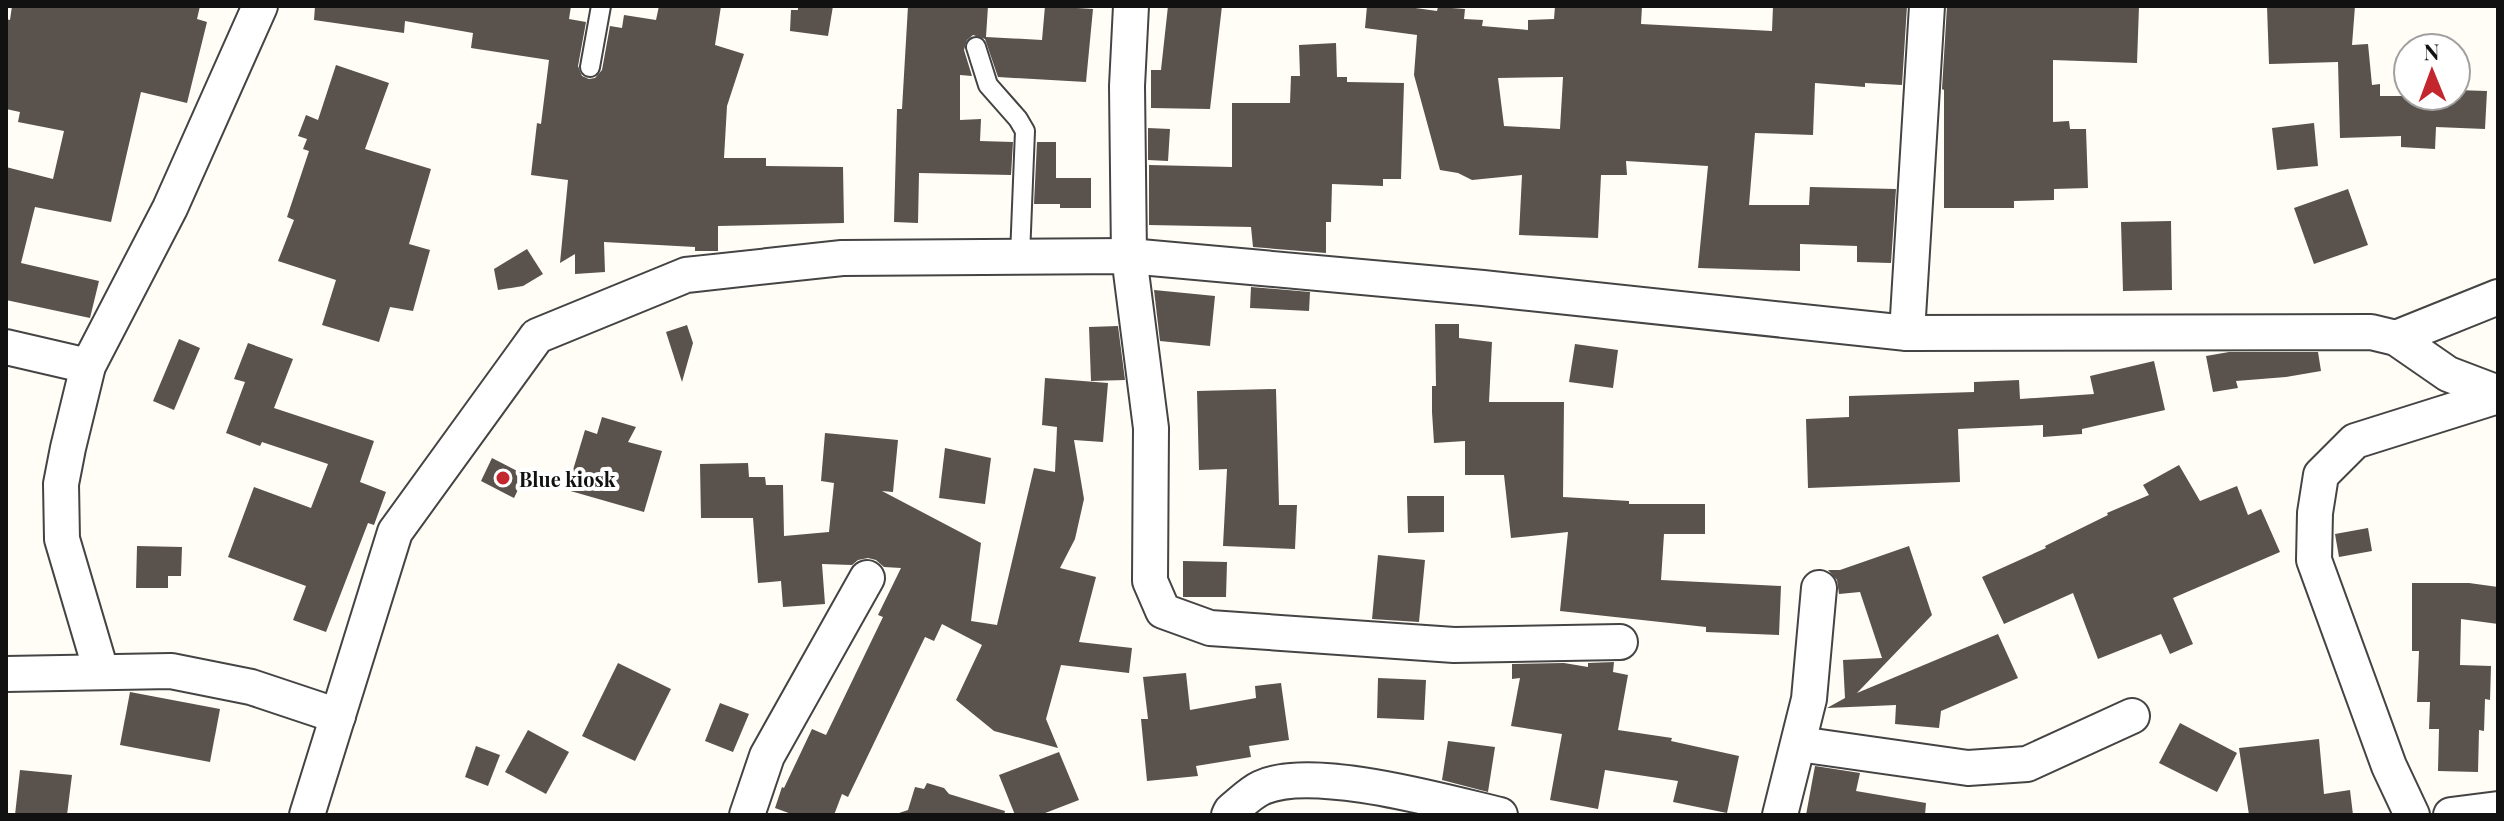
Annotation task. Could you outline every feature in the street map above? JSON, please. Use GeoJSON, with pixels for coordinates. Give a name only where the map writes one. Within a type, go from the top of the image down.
{"type":"FeatureCollection","features":[{"type":"Feature","properties":{"kind":"street"},"geometry":{"type":"LineString","coordinates":[[101,671],[62,539],[61,484],[88,366],[170,208],[260,6]]}},
{"type":"Feature","properties":{"kind":"street"},"geometry":{"type":"LineString","coordinates":[[1131,6],[1127,86],[1129,256],[1151,428],[1150,581],[1163,611],[1210,628],[1454,645],[1620,642]]}},
{"type":"Feature","properties":{"kind":"street"},"geometry":{"type":"LineString","coordinates":[[1907,333],[1927,6]]}},
{"type":"Feature","properties":{"kind":"street"},"geometry":{"type":"LineString","coordinates":[[307,815],[395,532],[537,336],[686,275],[842,258],[1129,256],[1498,289],[1907,333],[2371,332],[2396,338],[2448,374],[2498,395]]}},
{"type":"Feature","properties":{"kind":"street"},"geometry":{"type":"LineString","coordinates":[[2396,338],[2498,297]]}},
{"type":"Feature","properties":{"kind":"street"},"geometry":{"type":"LineString","coordinates":[[6,347],[88,366]]}},
{"type":"Feature","properties":{"kind":"street"},"geometry":{"type":"LineString","coordinates":[[2412,815],[2389,766],[2314,560],[2315,513],[2321,475],[2355,441],[2498,395]]}},
{"type":"Feature","properties":{"kind":"street"},"geometry":{"type":"LineString","coordinates":[[747,815],[767,756],[867,578]]}},
{"type":"Feature","properties":{"kind":"street"},"geometry":{"type":"LineString","coordinates":[[1780,815],[1809,699],[1819,588]]}},
{"type":"Feature","properties":{"kind":"street"},"geometry":{"type":"LineString","coordinates":[[6,674],[171,671],[251,687],[338,716]]}},
{"type":"Feature","properties":{"kind":"street"},"geometry":{"type":"LineString","coordinates":[[1799,744],[1968,768],[2027,764],[2132,716]]}},
{"type":"Feature","properties":{"kind":"street"},"geometry":{"type":"LineString","coordinates":[[1229,815],[1261,788],[1306,779],[1396,790],[1500,815]]}},
{"type":"Feature","properties":{"kind":"street"},"geometry":{"type":"LineString","coordinates":[[2451,815],[2498,809]]}},
{"type":"Feature","properties":{"kind":"lane"},"geometry":{"type":"LineString","coordinates":[[590,67],[601,6]]}},
{"type":"Feature","properties":{"kind":"lane"},"geometry":{"type":"LineString","coordinates":[[976,47],[988,85],[1025,131],[1020,256]]}},
{"type":"Feature","properties":{"kind":"building"},"geometry":{"type":"Polygon","coordinates":[[[12,6],[200,6],[197,19],[207,22],[187,103],[141,92],[111,222],[35,207],[21,263],[99,281],[90,318],[6,300],[6,167],[53,179],[64,131],[18,122],[20,112],[6,109],[6,19],[10,20],[12,6]]]}},
{"type":"Feature","properties":{"kind":"building"},"geometry":{"type":"Polygon","coordinates":[[[315,6],[571,6],[569,19],[586,22],[578,66],[582,76],[589,79],[595,78],[602,70],[610,26],[622,28],[624,15],[656,20],[659,6],[721,6],[715,45],[744,54],[727,106],[724,158],[766,158],[766,166],[843,167],[844,223],[718,226],[718,251],[604,242],[605,272],[575,274],[575,254],[560,263],[568,180],[531,175],[549,60],[471,48],[473,33],[405,21],[404,33],[314,20],[315,6]]]}},
{"type":"Feature","properties":{"kind":"building"},"geometry":{"type":"Polygon","coordinates":[[[798,6],[833,6],[828,36],[790,31],[791,10],[798,10],[798,6]]]}},
{"type":"Feature","properties":{"kind":"building"},"geometry":{"type":"Polygon","coordinates":[[[908,6],[988,6],[986,37],[1042,40],[1045,6],[1093,9],[1086,82],[998,77],[985,39],[973,35],[967,40],[964,50],[972,76],[960,75],[960,120],[981,119],[980,141],[1013,142],[1011,175],[919,173],[918,223],[894,222],[897,109],[902,109],[908,6]]]}},
{"type":"Feature","properties":{"kind":"building"},"geometry":{"type":"Polygon","coordinates":[[[1168,6],[1222,6],[1210,109],[1151,108],[1151,70],[1161,70],[1168,6]]]}},
{"type":"Feature","properties":{"kind":"building"},"geometry":{"type":"Polygon","coordinates":[[[1367,6],[1401,6],[1437,11],[1438,7],[1465,9],[1464,19],[1483,20],[1482,26],[1528,30],[1528,20],[1554,19],[1555,6],[1642,6],[1641,24],[1772,31],[1773,6],[1907,6],[1902,85],[1865,83],[1865,87],[1815,83],[1813,135],[1755,133],[1749,205],[1809,205],[1810,187],[1896,189],[1891,263],[1857,262],[1857,246],[1800,244],[1800,271],[1698,268],[1708,166],[1626,161],[1627,175],[1601,175],[1598,238],[1519,235],[1522,175],[1472,180],[1458,173],[1440,170],[1414,75],[1417,35],[1365,28],[1367,6]],[[1563,77],[1498,78],[1504,126],[1560,129],[1563,77]]]}},
{"type":"Feature","properties":{"kind":"building"},"geometry":{"type":"Polygon","coordinates":[[[1947,6],[2139,6],[2137,63],[2053,60],[2053,122],[2069,121],[2070,129],[2086,129],[2088,188],[2054,189],[2054,200],[2014,201],[2014,208],[1944,208],[1942,89],[1947,6]]]}},
{"type":"Feature","properties":{"kind":"building"},"geometry":{"type":"Polygon","coordinates":[[[2267,6],[2355,6],[2352,45],[2368,44],[2372,85],[2380,84],[2380,96],[2392,96],[2392,112],[2472,112],[2472,91],[2487,91],[2485,129],[2436,127],[2435,149],[2401,147],[2401,136],[2340,138],[2338,62],[2269,64],[2267,6]]]}},
{"type":"Feature","properties":{"kind":"building"},"geometry":{"type":"Polygon","coordinates":[[[1336,43],[1337,77],[1347,77],[1347,82],[1404,83],[1401,179],[1383,179],[1383,186],[1332,184],[1331,222],[1326,222],[1326,253],[1253,247],[1251,227],[1149,225],[1149,165],[1232,167],[1232,103],[1290,103],[1291,76],[1300,76],[1299,45],[1336,43]]]}},
{"type":"Feature","properties":{"kind":"building"},"geometry":{"type":"Polygon","coordinates":[[[336,65],[389,83],[365,149],[431,169],[409,244],[430,250],[413,311],[390,307],[379,342],[322,325],[336,280],[278,261],[294,220],[287,217],[309,151],[303,149],[307,139],[298,136],[306,115],[318,120],[336,65]]]}},
{"type":"Feature","properties":{"kind":"building"},"geometry":{"type":"Polygon","coordinates":[[[2314,123],[2318,166],[2277,170],[2272,128],[2314,123]]]}},
{"type":"Feature","properties":{"kind":"building"},"geometry":{"type":"Polygon","coordinates":[[[1148,128],[1170,129],[1168,161],[1148,160],[1148,128]]]}},
{"type":"Feature","properties":{"kind":"building"},"geometry":{"type":"Polygon","coordinates":[[[1037,142],[1056,142],[1056,178],[1091,178],[1091,208],[1034,204],[1037,142]]]}},
{"type":"Feature","properties":{"kind":"building"},"geometry":{"type":"Polygon","coordinates":[[[2348,189],[2368,245],[2314,264],[2294,208],[2348,189]]]}},
{"type":"Feature","properties":{"kind":"building"},"geometry":{"type":"Polygon","coordinates":[[[2171,221],[2172,290],[2123,291],[2121,222],[2171,221]]]}},
{"type":"Feature","properties":{"kind":"building"},"geometry":{"type":"Polygon","coordinates":[[[527,249],[543,274],[523,286],[498,290],[494,269],[527,249]]]}},
{"type":"Feature","properties":{"kind":"building"},"geometry":{"type":"Polygon","coordinates":[[[1251,287],[1310,292],[1309,311],[1250,308],[1251,287]]]}},
{"type":"Feature","properties":{"kind":"building"},"geometry":{"type":"Polygon","coordinates":[[[1154,290],[1215,296],[1210,346],[1160,341],[1154,290]]]}},
{"type":"Feature","properties":{"kind":"building"},"geometry":{"type":"Polygon","coordinates":[[[1435,324],[1459,324],[1459,338],[1492,342],[1489,402],[1564,402],[1563,497],[1629,501],[1629,504],[1705,504],[1705,534],[1664,534],[1661,580],[1781,586],[1779,635],[1706,632],[1706,627],[1560,611],[1568,532],[1511,538],[1504,475],[1465,475],[1465,441],[1434,443],[1432,386],[1436,386],[1435,324]]]}},
{"type":"Feature","properties":{"kind":"building"},"geometry":{"type":"Polygon","coordinates":[[[687,325],[693,343],[682,382],[666,332],[687,325]]]}},
{"type":"Feature","properties":{"kind":"building"},"geometry":{"type":"Polygon","coordinates":[[[1118,326],[1125,380],[1091,381],[1089,327],[1118,326]]]}},
{"type":"Feature","properties":{"kind":"building"},"geometry":{"type":"Polygon","coordinates":[[[179,339],[200,348],[174,410],[153,401],[179,339]]]}},
{"type":"Feature","properties":{"kind":"building"},"geometry":{"type":"Polygon","coordinates":[[[248,343],[293,359],[274,408],[374,441],[360,482],[386,492],[374,525],[368,523],[326,632],[293,620],[306,586],[228,557],[254,487],[311,508],[328,464],[262,442],[260,446],[226,433],[245,382],[234,379],[248,343]]]}},
{"type":"Feature","properties":{"kind":"building"},"geometry":{"type":"Polygon","coordinates":[[[1575,344],[1618,350],[1613,388],[1569,382],[1575,344]]]}},
{"type":"Feature","properties":{"kind":"building"},"geometry":{"type":"Polygon","coordinates":[[[2229,352],[2318,352],[2321,371],[2236,381],[2238,388],[2213,392],[2206,356],[2229,352]]]}},
{"type":"Feature","properties":{"kind":"building"},"geometry":{"type":"Polygon","coordinates":[[[2154,361],[2165,410],[2082,429],[2082,434],[2043,437],[2043,425],[1958,429],[1960,482],[1808,488],[1806,419],[1849,417],[1849,396],[1974,392],[1974,382],[2019,380],[2020,399],[2094,394],[2090,376],[2154,361]]]}},
{"type":"Feature","properties":{"kind":"building"},"geometry":{"type":"Polygon","coordinates":[[[1045,378],[1108,383],[1103,442],[1074,440],[1084,499],[1075,539],[1060,568],[1096,577],[1079,642],[1132,648],[1129,673],[1061,665],[1046,719],[1058,748],[994,731],[956,700],[982,645],[942,624],[934,641],[925,637],[848,797],[842,794],[834,815],[794,815],[775,808],[782,787],[812,729],[826,735],[883,617],[878,615],[901,568],[884,567],[868,558],[852,565],[822,564],[825,604],[783,607],[781,581],[758,583],[753,518],[701,518],[700,464],[748,463],[749,477],[765,477],[766,485],[783,485],[784,536],[829,532],[834,483],[821,481],[825,433],[898,440],[893,492],[882,491],[981,543],[971,621],[997,625],[1034,468],[1055,472],[1057,427],[1042,425],[1045,378]]]}},
{"type":"Feature","properties":{"kind":"building"},"geometry":{"type":"Polygon","coordinates":[[[1276,389],[1279,505],[1297,505],[1295,549],[1223,546],[1227,469],[1199,470],[1197,391],[1276,389]]]}},
{"type":"Feature","properties":{"kind":"building"},"geometry":{"type":"Polygon","coordinates":[[[602,417],[636,427],[628,442],[662,451],[644,512],[567,490],[585,430],[597,434],[602,417]]]}},
{"type":"Feature","properties":{"kind":"building"},"geometry":{"type":"Polygon","coordinates":[[[945,448],[991,458],[985,504],[939,498],[945,448]]]}},
{"type":"Feature","properties":{"kind":"building","name":"Blue kiosk"},"geometry":{"type":"Polygon","coordinates":[[[492,458],[525,475],[514,498],[481,481],[492,458]]]}},
{"type":"Feature","properties":{"kind":"building"},"geometry":{"type":"Polygon","coordinates":[[[2179,465],[2200,501],[2237,486],[2248,515],[2261,509],[2280,552],[2173,598],[2193,644],[2170,654],[2161,634],[2098,659],[2073,593],[2004,624],[1982,577],[2149,495],[2143,485],[2179,465]]]}},
{"type":"Feature","properties":{"kind":"building"},"geometry":{"type":"Polygon","coordinates":[[[1407,496],[1444,496],[1444,532],[1408,533],[1407,496]]]}},
{"type":"Feature","properties":{"kind":"building"},"geometry":{"type":"Polygon","coordinates":[[[2368,528],[2372,551],[2339,557],[2335,534],[2368,528]]]}},
{"type":"Feature","properties":{"kind":"building"},"geometry":{"type":"Polygon","coordinates":[[[137,546],[182,547],[181,576],[168,576],[168,588],[136,588],[137,546]]]}},
{"type":"Feature","properties":{"kind":"building"},"geometry":{"type":"Polygon","coordinates":[[[1909,546],[1932,615],[1857,693],[1998,634],[2018,678],[1941,711],[1939,728],[1895,724],[1896,705],[1827,708],[1845,698],[1843,660],[1882,658],[1860,592],[1839,594],[1837,580],[1828,570],[1840,570],[1909,546]]]}},
{"type":"Feature","properties":{"kind":"building"},"geometry":{"type":"Polygon","coordinates":[[[1378,555],[1425,560],[1419,622],[1372,619],[1378,555]]]}},
{"type":"Feature","properties":{"kind":"building"},"geometry":{"type":"Polygon","coordinates":[[[1183,561],[1227,562],[1226,597],[1183,597],[1183,561]]]}},
{"type":"Feature","properties":{"kind":"building"},"geometry":{"type":"Polygon","coordinates":[[[2412,583],[2469,583],[2498,587],[2498,624],[2461,619],[2460,665],[2491,666],[2490,700],[2485,699],[2484,731],[2479,730],[2478,772],[2438,771],[2439,729],[2429,729],[2430,702],[2417,702],[2419,651],[2412,651],[2412,583]]]}},
{"type":"Feature","properties":{"kind":"building"},"geometry":{"type":"Polygon","coordinates":[[[1614,662],[1613,672],[1628,675],[1618,730],[1672,738],[1671,741],[1739,756],[1727,813],[1673,802],[1678,781],[1605,770],[1598,809],[1550,800],[1562,734],[1511,726],[1520,678],[1512,679],[1512,664],[1564,663],[1588,667],[1588,663],[1614,662]]]}},
{"type":"Feature","properties":{"kind":"building"},"geometry":{"type":"Polygon","coordinates":[[[618,663],[671,689],[635,761],[582,736],[618,663]]]}},
{"type":"Feature","properties":{"kind":"building"},"geometry":{"type":"Polygon","coordinates":[[[1186,673],[1190,710],[1256,698],[1255,686],[1281,683],[1289,740],[1249,746],[1251,757],[1196,766],[1198,776],[1147,781],[1141,719],[1148,719],[1143,677],[1186,673]]]}},
{"type":"Feature","properties":{"kind":"building"},"geometry":{"type":"Polygon","coordinates":[[[1378,678],[1426,680],[1424,720],[1377,718],[1378,678]]]}},
{"type":"Feature","properties":{"kind":"building"},"geometry":{"type":"Polygon","coordinates":[[[130,692],[220,709],[210,762],[120,745],[130,692]]]}},
{"type":"Feature","properties":{"kind":"building"},"geometry":{"type":"Polygon","coordinates":[[[720,703],[749,714],[733,752],[705,741],[720,703]]]}},
{"type":"Feature","properties":{"kind":"building"},"geometry":{"type":"Polygon","coordinates":[[[2180,723],[2237,753],[2217,792],[2159,763],[2180,723]]]}},
{"type":"Feature","properties":{"kind":"building"},"geometry":{"type":"Polygon","coordinates":[[[528,730],[569,752],[546,794],[505,772],[528,730]]]}},
{"type":"Feature","properties":{"kind":"building"},"geometry":{"type":"Polygon","coordinates":[[[2319,739],[2324,794],[2350,790],[2353,815],[2249,815],[2239,748],[2319,739]]]}},
{"type":"Feature","properties":{"kind":"building"},"geometry":{"type":"Polygon","coordinates":[[[1448,741],[1495,747],[1488,792],[1442,780],[1448,741]]]}},
{"type":"Feature","properties":{"kind":"building"},"geometry":{"type":"Polygon","coordinates":[[[476,746],[500,755],[488,786],[465,777],[476,746]]]}},
{"type":"Feature","properties":{"kind":"building"},"geometry":{"type":"Polygon","coordinates":[[[1059,752],[1079,800],[1040,815],[1015,815],[999,775],[1059,752]]]}},
{"type":"Feature","properties":{"kind":"building"},"geometry":{"type":"Polygon","coordinates":[[[1815,766],[1860,773],[1856,791],[1926,803],[1925,815],[1806,815],[1815,766]]]}},
{"type":"Feature","properties":{"kind":"building"},"geometry":{"type":"Polygon","coordinates":[[[20,770],[72,775],[67,815],[15,815],[20,770]]]}},
{"type":"Feature","properties":{"kind":"building"},"geometry":{"type":"Polygon","coordinates":[[[927,783],[944,788],[949,794],[1005,811],[1004,815],[900,815],[908,810],[915,787],[924,789],[927,783]]]}},
{"type":"Feature","properties":{"kind":"place","name":"Blue kiosk"},"geometry":{"type":"Point","coordinates":[503,478]}}]}
